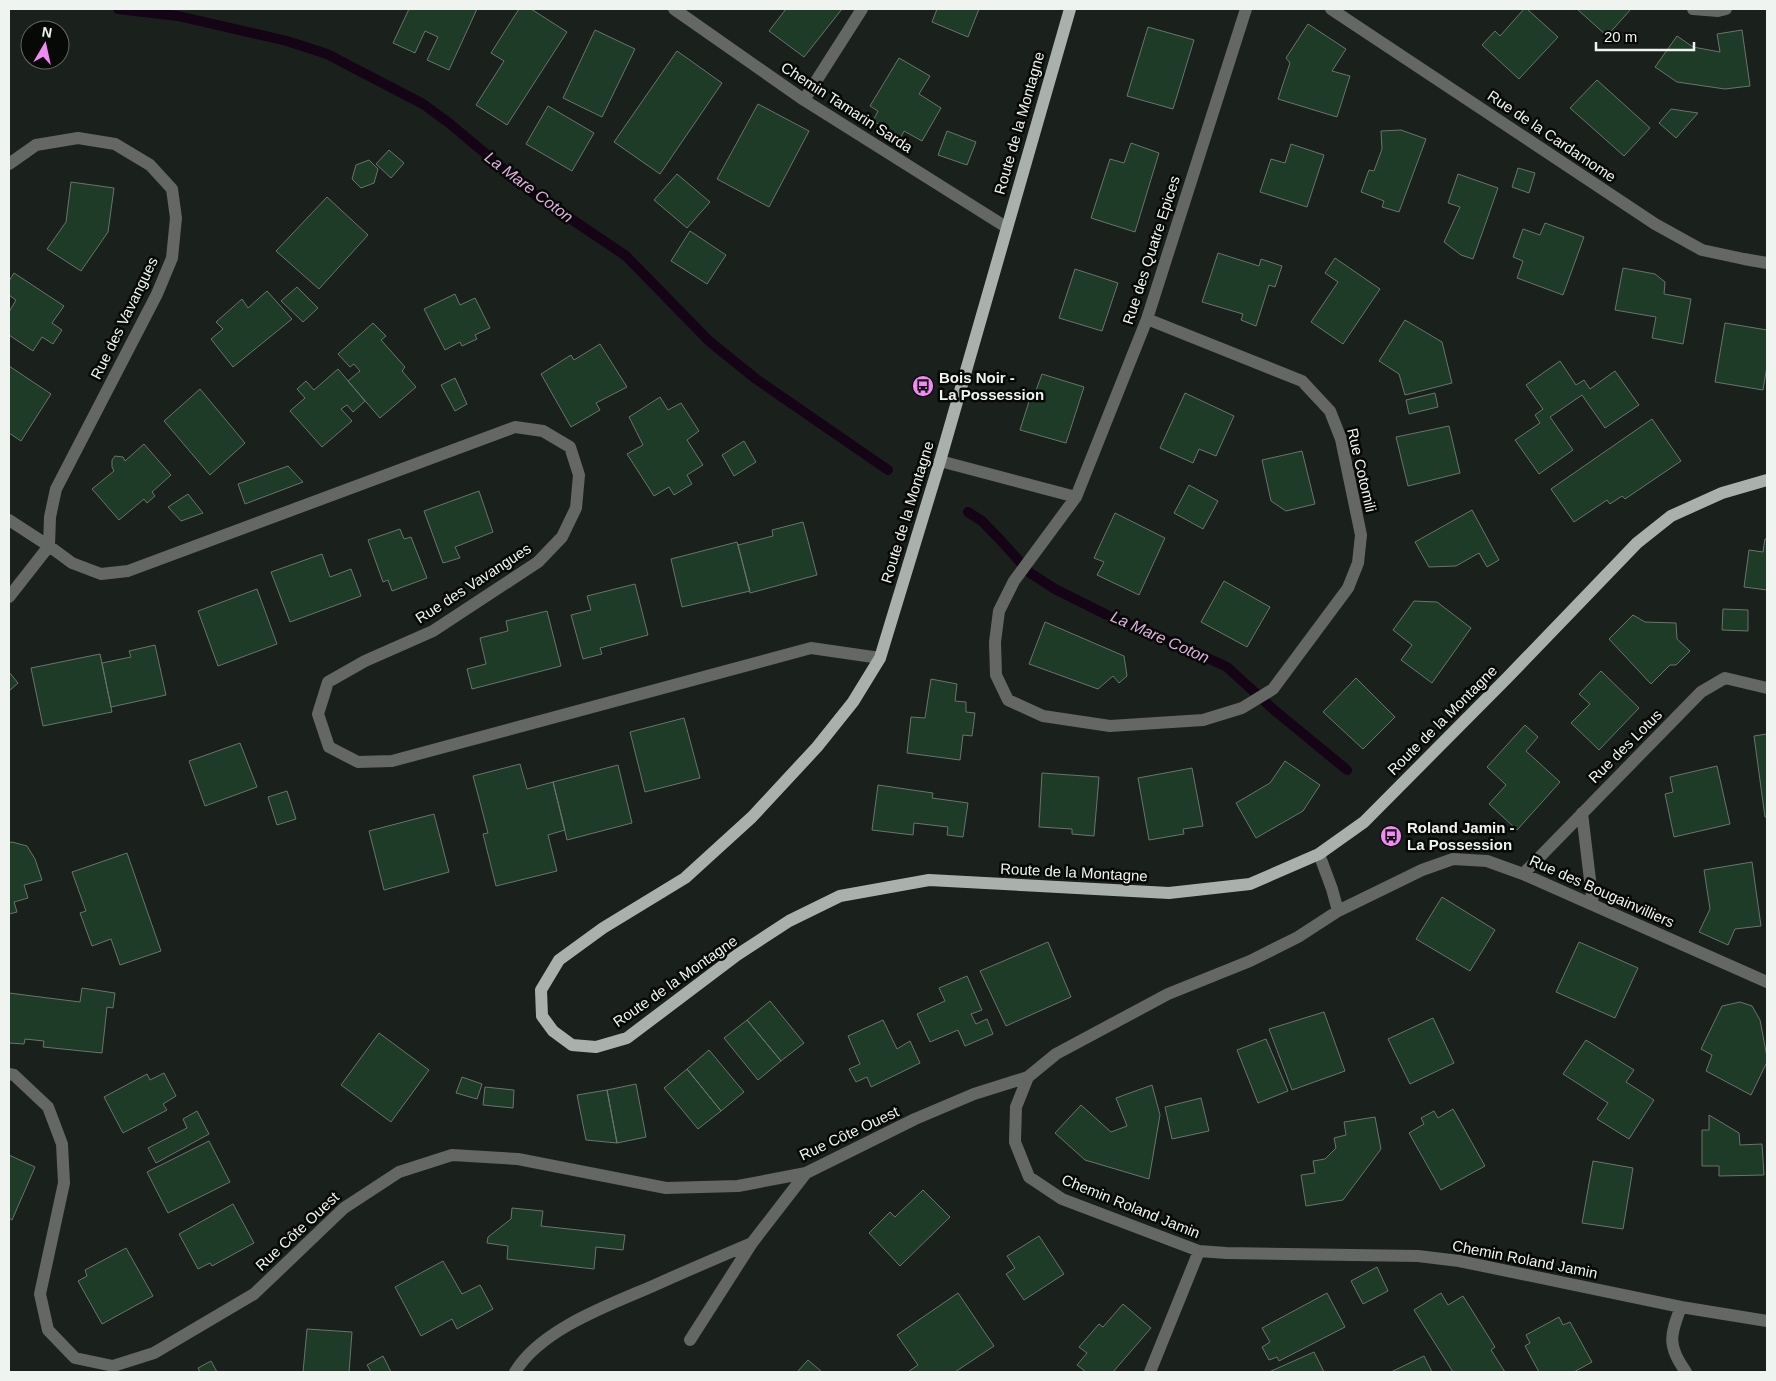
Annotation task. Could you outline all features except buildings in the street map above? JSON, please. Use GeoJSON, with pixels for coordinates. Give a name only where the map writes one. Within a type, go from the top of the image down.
{"type":"FeatureCollection","features":[{"type":"Feature","properties":{"kind":"main road","name":"Route de la Montagne"},"geometry":{"type":"LineString","coordinates":[[1070,9],[940,461],[880,658],[853,702],[817,747],[752,817],[685,878],[603,928],[559,960],[541,990],[542,1016],[553,1031],[572,1045],[596,1047],[627,1038],[737,955],[789,921],[840,896],[929,880],[1169,893],[1250,884],[1319,854],[1364,822],[1637,543],[1671,516],[1722,493],[1767,480]]}},
{"type":"Feature","properties":{"kind":"street","name":"Chemin Tamarin Sarda"},"geometry":{"type":"LineString","coordinates":[[674,9],[804,100],[1006,227]]}},
{"type":"Feature","properties":{"kind":"street"},"geometry":{"type":"LineString","coordinates":[[804,100],[862,9]]}},
{"type":"Feature","properties":{"kind":"street","name":"Rue des Quatre Epices"},"geometry":{"type":"LineString","coordinates":[[1076,497],[1147,319],[1246,9]]}},
{"type":"Feature","properties":{"kind":"street","name":"Rue de la Cardamome"},"geometry":{"type":"LineString","coordinates":[[1331,9],[1655,224],[1702,250],[1767,262]]}},
{"type":"Feature","properties":{"kind":"street"},"geometry":{"type":"LineString","coordinates":[[1693,9],[1718,11],[1726,9]]}},
{"type":"Feature","properties":{"kind":"street","name":"Rue des Vavangues"},"geometry":{"type":"LineString","coordinates":[[9,164],[36,145],[78,138],[115,144],[150,165],[172,189],[176,218],[172,258],[157,294],[56,489],[50,517],[49,546],[72,563],[101,574],[128,571],[515,427],[543,431],[570,447],[579,475],[576,508],[562,537],[538,562],[432,631],[365,661],[328,682],[318,714],[329,747],[358,762],[392,761],[811,648],[880,658]]}},
{"type":"Feature","properties":{"kind":"street","name":"Rue Cotomili"},"geometry":{"type":"LineString","coordinates":[[1076,497],[1014,581],[999,611],[995,642],[996,675],[1008,700],[1044,716],[1110,726],[1203,720],[1242,708],[1273,689],[1348,588],[1358,563],[1360,535],[1341,439],[1330,411],[1302,381],[1147,319]]}},
{"type":"Feature","properties":{"kind":"street"},"geometry":{"type":"LineString","coordinates":[[940,461],[1076,497]]}},
{"type":"Feature","properties":{"kind":"street"},"geometry":{"type":"LineString","coordinates":[[9,520],[49,546],[9,597]]}},
{"type":"Feature","properties":{"kind":"street","name":"Rue des Lotus"},"geometry":{"type":"LineString","coordinates":[[1523,874],[1702,692],[1725,678],[1767,688]]}},
{"type":"Feature","properties":{"kind":"street"},"geometry":{"type":"LineString","coordinates":[[1582,813],[1593,905]]}},
{"type":"Feature","properties":{"kind":"street"},"geometry":{"type":"LineString","coordinates":[[1319,854],[1338,911]]}},
{"type":"Feature","properties":{"kind":"street","name":"Rue des Bougainvilliers"},"geometry":{"type":"LineString","coordinates":[[1338,911],[1422,870],[1453,859],[1487,861],[1523,874],[1767,982]]}},
{"type":"Feature","properties":{"kind":"street","name":"Chemin Roland Jamin"},"geometry":{"type":"LineString","coordinates":[[1338,911],[1298,936],[1250,961],[1168,994],[1056,1054],[1028,1077],[1016,1107],[1015,1142],[1029,1177],[1062,1200],[1199,1251],[1418,1256],[1459,1261],[1681,1307],[1767,1321]]}},
{"type":"Feature","properties":{"kind":"street","name":"Rue Côte Ouest"},"geometry":{"type":"LineString","coordinates":[[9,1074],[14,1075],[48,1107],[62,1144],[64,1183],[40,1294],[48,1330],[75,1358],[113,1366],[154,1353],[254,1294],[344,1208],[399,1172],[452,1155],[518,1159],[666,1188],[738,1186],[806,1173],[916,1119],[974,1094],[1028,1077]]}},
{"type":"Feature","properties":{"kind":"street"},"geometry":{"type":"LineString","coordinates":[[690,1340],[752,1243],[806,1173]]}},
{"type":"Feature","properties":{"kind":"street"},"geometry":{"type":"LineString","coordinates":[[515,1372],[521,1363],[550,1336],[587,1314],[752,1243]]}},
{"type":"Feature","properties":{"kind":"street"},"geometry":{"type":"LineString","coordinates":[[1150,1372],[1199,1251]]}},
{"type":"Feature","properties":{"kind":"street"},"geometry":{"type":"LineString","coordinates":[[1681,1307],[1674,1326],[1672,1347],[1686,1372]]}},
{"type":"Feature","properties":{"kind":"waterway","name":"La Mare Coton"},"geometry":{"type":"LineString","coordinates":[[118,9],[178,16],[287,41],[327,54],[423,104],[449,123],[534,194],[626,256],[709,341],[756,379],[888,470]]}},
{"type":"Feature","properties":{"kind":"waterway","name":"La Mare Coton"},"geometry":{"type":"LineString","coordinates":[[968,512],[982,521],[1030,573],[1055,589],[1107,615],[1227,667],[1273,709],[1347,770]]}},
{"type":"Feature","properties":{"kind":"place","name":"Bois Noir - La Possession"},"geometry":{"type":"Point","coordinates":[923,386]}},
{"type":"Feature","properties":{"kind":"place","name":"Roland Jamin - La Possession"},"geometry":{"type":"Point","coordinates":[1391,836]}}]}
